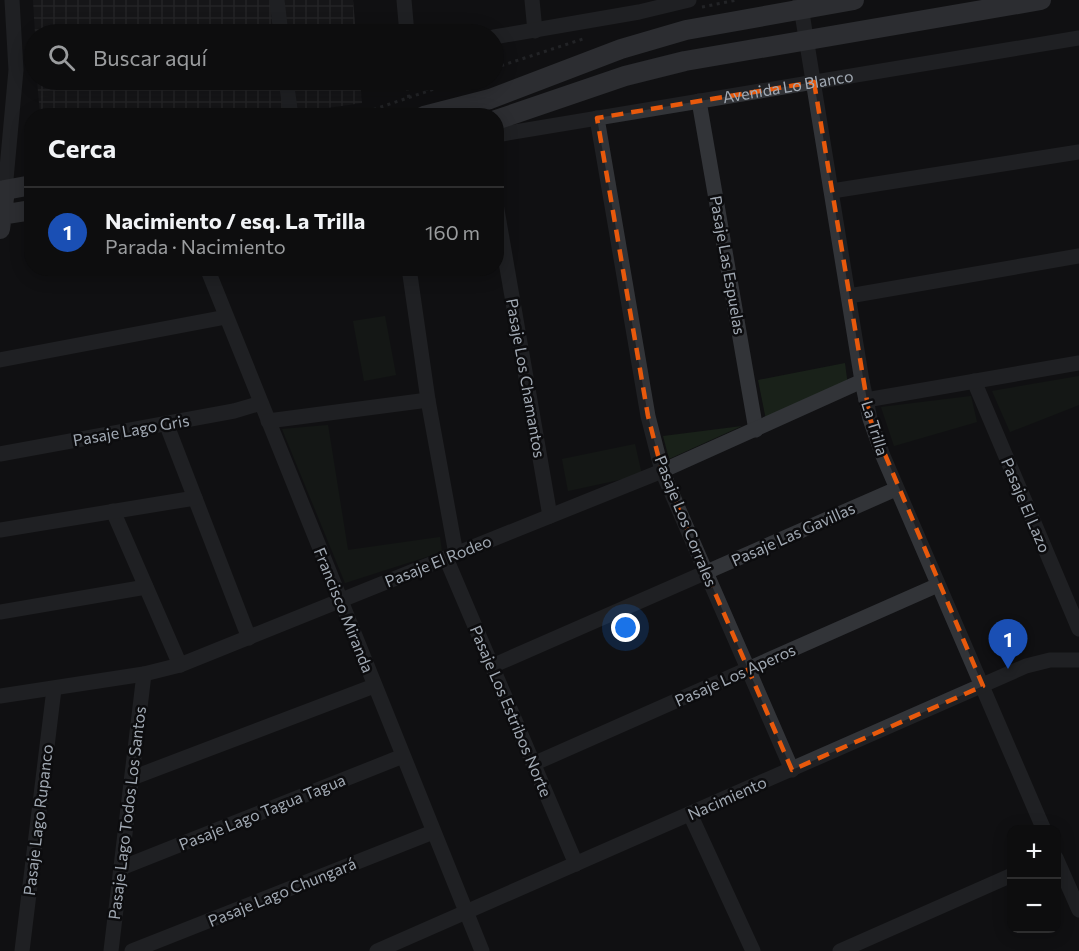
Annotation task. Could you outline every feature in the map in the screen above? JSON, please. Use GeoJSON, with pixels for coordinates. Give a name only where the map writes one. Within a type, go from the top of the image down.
{"type":"FeatureCollection","features":[{"type":"Feature","properties":{"kind":"main road"},"geometry":{"type":"LineString","coordinates":[[455,108],[490,99],[587,61],[657,38],[800,4],[854,0]]}},
{"type":"Feature","properties":{"kind":"main road"},"geometry":{"type":"LineString","coordinates":[[504,117],[598,84],[653,68],[714,55],[1041,0]]}},
{"type":"Feature","properties":{"kind":"main road"},"geometry":{"type":"LineString","coordinates":[[24,186],[3,190],[1,220],[24,213]]}},
{"type":"Feature","properties":{"kind":"street"},"geometry":{"type":"LineString","coordinates":[[3,190],[16,70],[12,0]]}},
{"type":"Feature","properties":{"kind":"street"},"geometry":{"type":"LineString","coordinates":[[277,0],[280,24]]}},
{"type":"Feature","properties":{"kind":"street"},"geometry":{"type":"LineString","coordinates":[[404,0],[407,24]]}},
{"type":"Feature","properties":{"kind":"street"},"geometry":{"type":"LineString","coordinates":[[532,0],[535,31]]}},
{"type":"Feature","properties":{"kind":"street"},"geometry":{"type":"LineString","coordinates":[[504,36],[535,31],[639,6],[689,0]]}},
{"type":"Feature","properties":{"kind":"street","name":"La Trilla"},"geometry":{"type":"LineString","coordinates":[[800,4],[862,381],[875,434],[896,489],[1042,825]]}},
{"type":"Feature","properties":{"kind":"street","name":"Avenida Lo Blanco"},"geometry":{"type":"LineString","coordinates":[[504,134],[1079,38]]}},
{"type":"Feature","properties":{"kind":"street"},"geometry":{"type":"LineString","coordinates":[[287,90],[290,108]]}},
{"type":"Feature","properties":{"kind":"street","name":"Pasaje Las Espuelas"},"geometry":{"type":"LineString","coordinates":[[699,101],[756,430]]}},
{"type":"Feature","properties":{"kind":"street","name":"Pasaje Los Corrales"},"geometry":{"type":"LineString","coordinates":[[597,118],[648,416],[662,471],[792,770]]}},
{"type":"Feature","properties":{"kind":"street"},"geometry":{"type":"LineString","coordinates":[[832,191],[1079,152]]}},
{"type":"Feature","properties":{"kind":"street","name":"Pasaje Los Chamantos"},"geometry":{"type":"LineString","coordinates":[[504,250],[550,516]]}},
{"type":"Feature","properties":{"kind":"street"},"geometry":{"type":"LineString","coordinates":[[849,296],[1079,256]]}},
{"type":"Feature","properties":{"kind":"street","name":"Francisco Miranda"},"geometry":{"type":"LineString","coordinates":[[210,276],[482,951]]}},
{"type":"Feature","properties":{"kind":"street","name":"Pasaje Los Estribos Norte"},"geometry":{"type":"LineString","coordinates":[[410,276],[451,556],[492,666],[576,864]]}},
{"type":"Feature","properties":{"kind":"street"},"geometry":{"type":"LineString","coordinates":[[0,360],[226,317]]}},
{"type":"Feature","properties":{"kind":"street"},"geometry":{"type":"LineString","coordinates":[[866,400],[1079,363]]}},
{"type":"Feature","properties":{"kind":"street","name":"Pasaje El Rodeo"},"geometry":{"type":"LineString","coordinates":[[0,696],[144,674],[180,664],[662,471],[862,381]]}},
{"type":"Feature","properties":{"kind":"street","name":"Pasaje El Lazo"},"geometry":{"type":"LineString","coordinates":[[974,381],[1075,612],[1079,628]]}},
{"type":"Feature","properties":{"kind":"street"},"geometry":{"type":"LineString","coordinates":[[268,421],[428,400]]}},
{"type":"Feature","properties":{"kind":"street","name":"Pasaje Lago Gris"},"geometry":{"type":"LineString","coordinates":[[0,454],[234,411],[261,403]]}},
{"type":"Feature","properties":{"kind":"street"},"geometry":{"type":"LineString","coordinates":[[166,423],[249,638]]}},
{"type":"Feature","properties":{"kind":"street","name":"Pasaje Las Gavillas"},"geometry":{"type":"LineString","coordinates":[[492,666],[896,489]]}},
{"type":"Feature","properties":{"kind":"street"},"geometry":{"type":"LineString","coordinates":[[0,530],[195,498]]}},
{"type":"Feature","properties":{"kind":"street"},"geometry":{"type":"LineString","coordinates":[[113,511],[180,664]]}},
{"type":"Feature","properties":{"kind":"street","name":"Pasaje Los Aperos"},"geometry":{"type":"LineString","coordinates":[[533,764],[938,585]]}},
{"type":"Feature","properties":{"kind":"street"},"geometry":{"type":"LineString","coordinates":[[0,612],[146,587]]}},
{"type":"Feature","properties":{"kind":"street","name":"Nacimiento"},"geometry":{"type":"LineString","coordinates":[[378,951],[1038,663],[1062,659],[1079,660]]}},
{"type":"Feature","properties":{"kind":"street","name":"Pasaje Lago Todos Los Santos"},"geometry":{"type":"LineString","coordinates":[[111,951],[144,674]]}},
{"type":"Feature","properties":{"kind":"street"},"geometry":{"type":"LineString","coordinates":[[132,778],[374,686]]}},
{"type":"Feature","properties":{"kind":"street","name":"Pasaje Lago Rupanco"},"geometry":{"type":"LineString","coordinates":[[22,951],[54,689]]}},
{"type":"Feature","properties":{"kind":"street","name":"Pasaje Lago Tagua Tagua"},"geometry":{"type":"LineString","coordinates":[[121,867],[403,756]]}},
{"type":"Feature","properties":{"kind":"street"},"geometry":{"type":"LineString","coordinates":[[690,814],[753,951]]}},
{"type":"Feature","properties":{"kind":"street","name":"Pasaje Lago Chungará"},"geometry":{"type":"LineString","coordinates":[[132,951],[433,832]]}},
{"type":"Feature","properties":{"kind":"street"},"geometry":{"type":"LineString","coordinates":[[1061,869],[1079,910]]}},
{"type":"Feature","properties":{"kind":"street"},"geometry":{"type":"LineString","coordinates":[[840,951],[1007,877]]}},
{"type":"Feature","properties":{"kind":"path"},"geometry":{"type":"LineString","coordinates":[[408,90],[409,99]]}},
{"type":"Feature","properties":{"kind":"path"},"geometry":{"type":"LineString","coordinates":[[379,108],[434,90]]}},
{"type":"Feature","properties":{"kind":"highlighted area"},"geometry":{"type":"Polygon","coordinates":[[[814,82],[870,419],[983,686],[792,770],[662,471],[648,416],[597,118],[814,82]]]}},
{"type":"Feature","properties":{"kind":"shaded area"},"geometry":{"type":"Polygon","coordinates":[[[33,0],[353,0],[355,24],[34,24],[33,0]]]}},
{"type":"Feature","properties":{"kind":"shaded area"},"geometry":{"type":"Polygon","coordinates":[[[38,90],[361,90],[362,103],[328,108],[39,108],[38,90]]]}},
{"type":"Feature","properties":{"kind":"shaded area"},"geometry":{"type":"Polygon","coordinates":[[[385,316],[396,375],[364,381],[353,321],[385,316]]]}},
{"type":"Feature","properties":{"kind":"shaded area"},"geometry":{"type":"Polygon","coordinates":[[[845,363],[848,386],[766,420],[758,380],[845,363]]]}},
{"type":"Feature","properties":{"kind":"shaded area"},"geometry":{"type":"Polygon","coordinates":[[[1079,376],[1079,405],[1010,432],[992,391],[1079,376]]]}},
{"type":"Feature","properties":{"kind":"shaded area"},"geometry":{"type":"Polygon","coordinates":[[[971,396],[977,422],[894,446],[881,407],[971,396]]]}},
{"type":"Feature","properties":{"kind":"shaded area"},"geometry":{"type":"Polygon","coordinates":[[[328,425],[348,550],[440,537],[442,552],[345,583],[282,429],[328,425]]]}},
{"type":"Feature","properties":{"kind":"shaded area"},"geometry":{"type":"Polygon","coordinates":[[[742,426],[669,459],[663,436],[742,426]]]}},
{"type":"Feature","properties":{"kind":"shaded area"},"geometry":{"type":"Polygon","coordinates":[[[635,444],[642,475],[568,491],[562,459],[635,444]]]}},
{"type":"Feature","properties":{"kind":"place","name":"Nacimiento / esq. La Trilla"},"geometry":{"type":"Point","coordinates":[1008,669]}}]}
